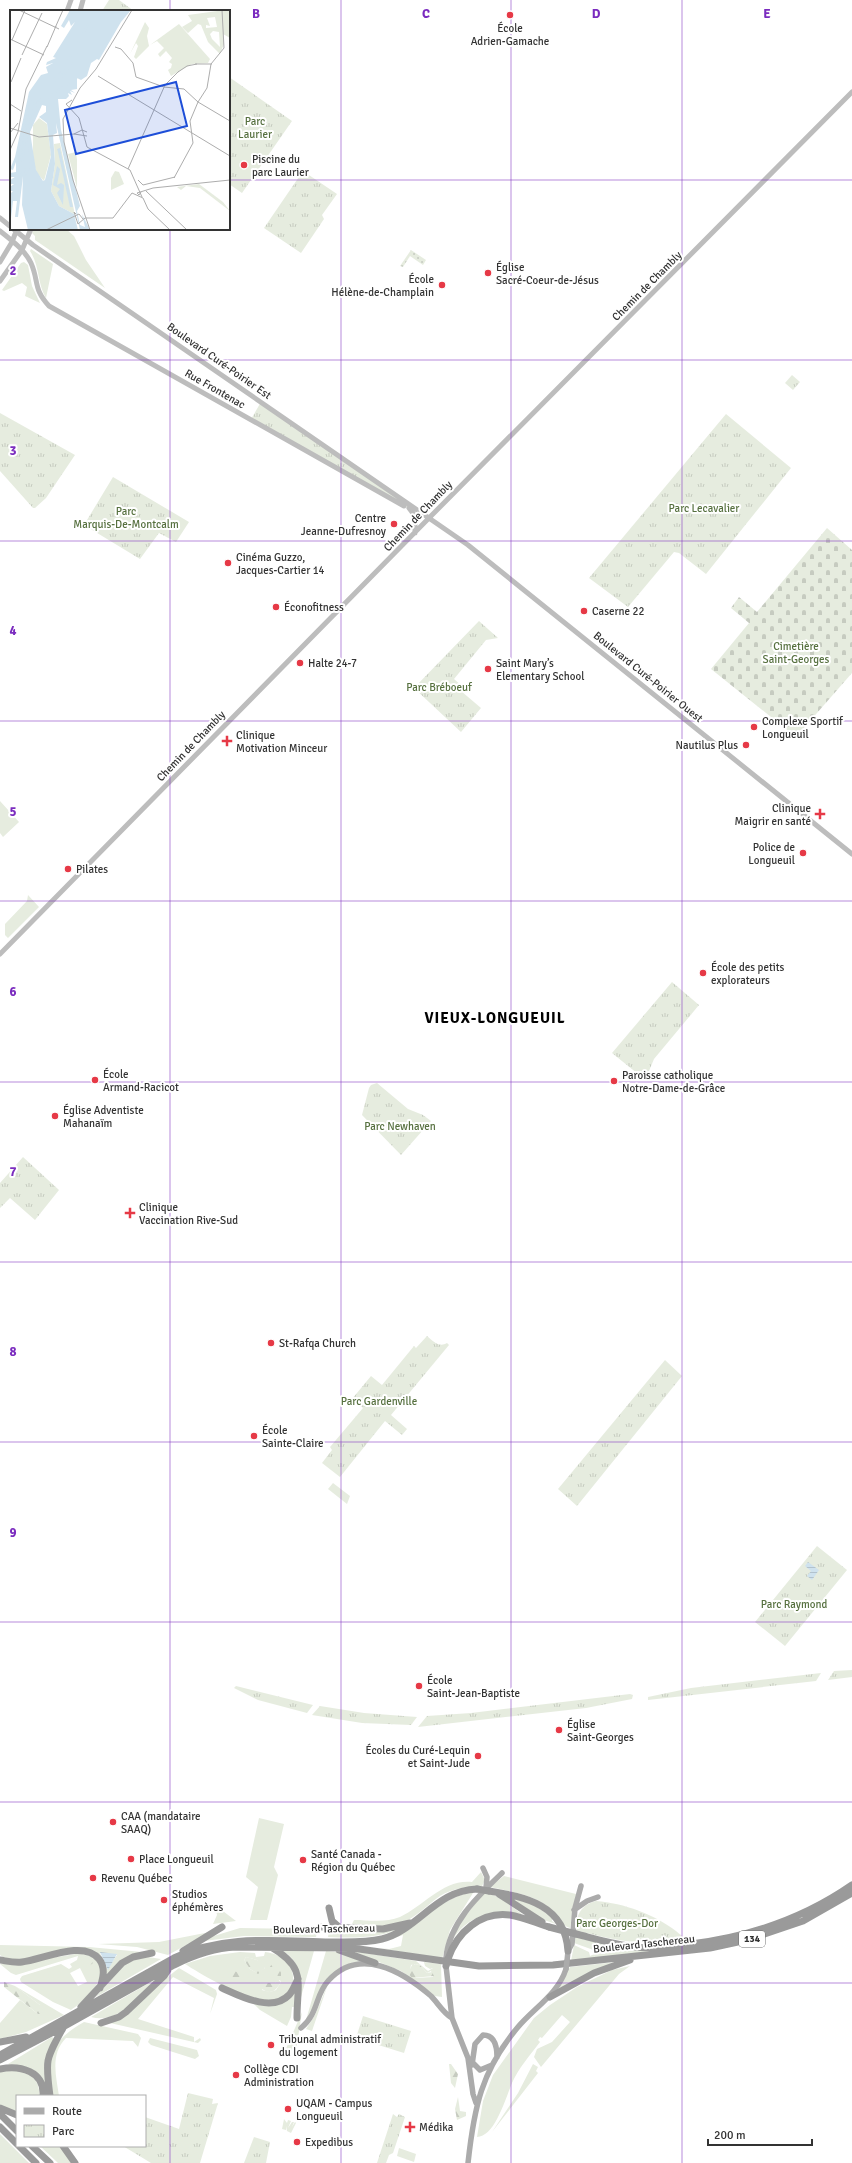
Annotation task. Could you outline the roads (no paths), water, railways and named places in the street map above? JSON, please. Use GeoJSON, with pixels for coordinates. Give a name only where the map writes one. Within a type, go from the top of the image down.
{"type":"FeatureCollection","features":[{"type":"Feature","properties":{"kind":"highway","name":"Boulevard Taschereau"},"geometry":{"type":"LineString","coordinates":[[330,1945],[382,1939],[401,1932],[410,1923],[445,1897],[459,1892],[487,1889],[510,1900],[549,1927],[636,1947],[657,1948],[740,1936],[776,1925],[815,1908],[852,1885]]}},
{"type":"Feature","properties":{"kind":"highway"},"geometry":{"type":"LineString","coordinates":[[487,1889],[523,1897],[546,1908],[561,1926],[566,1937],[568,1951]]}},
{"type":"Feature","properties":{"kind":"highway","name":"Boulevard Taschereau"},"geometry":{"type":"LineString","coordinates":[[0,2055],[174,1958],[197,1948],[224,1942],[330,1945],[491,1967],[544,1966],[644,1956],[733,1944],[772,1933],[813,1916],[850,1895]]}},
{"type":"Feature","properties":{"kind":"highway"},"geometry":{"type":"LineString","coordinates":[[329,1908],[331,1919],[340,1928]]}},
{"type":"Feature","properties":{"kind":"highway"},"geometry":{"type":"LineString","coordinates":[[447,1961],[461,1934],[471,1925],[484,1918],[509,1915],[549,1927]]}},
{"type":"Feature","properties":{"kind":"highway"},"geometry":{"type":"LineString","coordinates":[[322,1927],[383,1929],[410,1923]]}},
{"type":"Feature","properties":{"kind":"highway"},"geometry":{"type":"LineString","coordinates":[[174,1958],[193,1944],[222,1927]]}},
{"type":"Feature","properties":{"kind":"highway","name":"Boulevard Taschereau"},"geometry":{"type":"LineString","coordinates":[[0,2060],[64,2027],[192,1956],[220,1948],[271,1947],[312,1944]]}},
{"type":"Feature","properties":{"kind":"highway"},"geometry":{"type":"LineString","coordinates":[[330,1945],[375,1963]]}},
{"type":"Feature","properties":{"kind":"highway"},"geometry":{"type":"LineString","coordinates":[[271,1947],[290,1960],[295,1968],[298,1979],[297,2018]]}},
{"type":"Feature","properties":{"kind":"highway"},"geometry":{"type":"LineString","coordinates":[[0,1960],[23,1962],[74,1950],[85,1950],[97,1957],[102,1966],[103,1977],[100,1988]]}},
{"type":"Feature","properties":{"kind":"highway"},"geometry":{"type":"LineString","coordinates":[[76,2013],[122,1963],[133,1957],[152,1953]]}},
{"type":"Feature","properties":{"kind":"highway"},"geometry":{"type":"LineString","coordinates":[[550,1997],[603,1969],[644,1956]]}},
{"type":"Feature","properties":{"kind":"highway"},"geometry":{"type":"LineString","coordinates":[[101,2023],[119,2017],[126,2012],[164,1976],[170,1968]]}},
{"type":"Feature","properties":{"kind":"highway"},"geometry":{"type":"LineString","coordinates":[[222,1988],[257,2001],[271,2003],[285,1998],[298,1979]]}},
{"type":"Feature","properties":{"kind":"highway"},"geometry":{"type":"LineString","coordinates":[[50,2095],[48,2059],[52,2046],[64,2027]]}},
{"type":"Feature","properties":{"kind":"highway"},"geometry":{"type":"LineString","coordinates":[[0,2042],[34,2035]]}},
{"type":"Feature","properties":{"kind":"highway"},"geometry":{"type":"LineString","coordinates":[[0,2064],[12,2055]]}},
{"type":"Feature","properties":{"kind":"highway"},"geometry":{"type":"LineString","coordinates":[[0,2069],[16,2068],[32,2072],[42,2083],[43,2095]]}},
{"type":"Feature","properties":{"kind":"highway"},"geometry":{"type":"LineString","coordinates":[[0,2108],[16,2115]]}},
{"type":"Feature","properties":{"kind":"highway"},"geometry":{"type":"LineString","coordinates":[[0,2114],[16,2130]]}},
{"type":"Feature","properties":{"kind":"highway"},"geometry":{"type":"LineString","coordinates":[[0,2128],[16,2143]]}},
{"type":"Feature","properties":{"kind":"highway"},"geometry":{"type":"LineString","coordinates":[[20,2147],[36,2163]]}},
{"type":"Feature","properties":{"kind":"highway"},"geometry":{"type":"LineString","coordinates":[[33,2147],[50,2163]]}},
{"type":"Feature","properties":{"kind":"highway"},"geometry":{"type":"LineString","coordinates":[[64,2147],[75,2163]]}},
{"type":"Feature","properties":{"kind":"main road"},"geometry":{"type":"LineString","coordinates":[[68,10],[71,0]]}},
{"type":"Feature","properties":{"kind":"main road"},"geometry":{"type":"LineString","coordinates":[[80,10],[83,0]]}},
{"type":"Feature","properties":{"kind":"main road","name":"Chemin de Chambly"},"geometry":{"type":"LineString","coordinates":[[0,954],[428,519],[852,92]]}},
{"type":"Feature","properties":{"kind":"main road","name":"Boulevard Curé-Poirier Est"},"geometry":{"type":"LineString","coordinates":[[0,218],[10,226]]}},
{"type":"Feature","properties":{"kind":"main road"},"geometry":{"type":"LineString","coordinates":[[0,281],[22,250],[31,230]]}},
{"type":"Feature","properties":{"kind":"main road"},"geometry":{"type":"LineString","coordinates":[[0,231],[22,250]]}},
{"type":"Feature","properties":{"kind":"main road"},"geometry":{"type":"LineString","coordinates":[[0,262],[12,242],[16,231]]}},
{"type":"Feature","properties":{"kind":"main road","name":"Boulevard Curé-Poirier Est"},"geometry":{"type":"LineString","coordinates":[[16,231],[26,240],[428,519]]}},
{"type":"Feature","properties":{"kind":"main road","name":"Rue Frontenac"},"geometry":{"type":"LineString","coordinates":[[22,250],[30,262],[37,291],[49,306],[428,519]]}},
{"type":"Feature","properties":{"kind":"main road"},"geometry":{"type":"LineString","coordinates":[[409,508],[415,516],[415,533]]}},
{"type":"Feature","properties":{"kind":"main road","name":"Boulevard Curé-Poirier Ouest"},"geometry":{"type":"LineString","coordinates":[[428,519],[468,545],[852,854]]}},
{"type":"Feature","properties":{"kind":"main road"},"geometry":{"type":"LineString","coordinates":[[483,1868],[487,1877],[487,1889]]}},
{"type":"Feature","properties":{"kind":"main road"},"geometry":{"type":"LineString","coordinates":[[476,2103],[473,2094],[470,2060],[452,2018],[447,1961],[448,1945],[456,1928],[469,1907],[502,1873]]}},
{"type":"Feature","properties":{"kind":"main road"},"geometry":{"type":"LineString","coordinates":[[468,2163],[476,2103],[492,2065],[520,2025],[550,1997],[566,1968],[568,1951],[572,1944],[574,1910],[580,1889]]}},
{"type":"Feature","properties":{"kind":"main road"},"geometry":{"type":"LineString","coordinates":[[574,1910],[598,1897]]}},
{"type":"Feature","properties":{"kind":"main road"},"geometry":{"type":"LineString","coordinates":[[301,2028],[312,2016],[324,1985],[331,1977],[354,1965],[375,1963],[414,1983],[452,2018]]}},
{"type":"Feature","properties":{"kind":"main road"},"geometry":{"type":"LineString","coordinates":[[470,2060],[474,2044],[482,2035],[488,2036],[494,2042],[497,2057]]}},
{"type":"Feature","properties":{"kind":"main road"},"geometry":{"type":"LineString","coordinates":[[470,2060],[480,2070],[492,2065]]}},
{"type":"Feature","properties":{"kind":"water"},"geometry":{"type":"Polygon","coordinates":[[[808,1562],[819,1570],[812,1580],[807,1576],[811,1571],[805,1566],[808,1562]]]}},
{"type":"Feature","properties":{"kind":"water"},"geometry":{"type":"Polygon","coordinates":[[[100,1952],[117,1954],[108,1970],[100,1952]]]}},
{"type":"Feature","properties":{"kind":"place","name":"École Adrien-Gamache"},"geometry":{"type":"Point","coordinates":[510,15]}},
{"type":"Feature","properties":{"kind":"place","name":"Piscine du parc Laurier"},"geometry":{"type":"Point","coordinates":[244,165]}},
{"type":"Feature","properties":{"kind":"place","name":"Église Sacré-Coeur-de-Jésus"},"geometry":{"type":"Point","coordinates":[488,273]}},
{"type":"Feature","properties":{"kind":"place","name":"École Hélène-de-Champlain"},"geometry":{"type":"Point","coordinates":[442,285]}},
{"type":"Feature","properties":{"kind":"place","name":"Centre Jeanne-Dufresnoy"},"geometry":{"type":"Point","coordinates":[394,524]}},
{"type":"Feature","properties":{"kind":"place","name":"Cinéma Guzzo, Jacques-Cartier 14"},"geometry":{"type":"Point","coordinates":[228,563]}},
{"type":"Feature","properties":{"kind":"place","name":"Éconofitness"},"geometry":{"type":"Point","coordinates":[276,607]}},
{"type":"Feature","properties":{"kind":"place","name":"Caserne 22"},"geometry":{"type":"Point","coordinates":[584,611]}},
{"type":"Feature","properties":{"kind":"place","name":"Halte 24-7"},"geometry":{"type":"Point","coordinates":[300,663]}},
{"type":"Feature","properties":{"kind":"place","name":"Saint Mary’s Elementary School"},"geometry":{"type":"Point","coordinates":[488,669]}},
{"type":"Feature","properties":{"kind":"place","name":"Complexe Sportif Longueuil"},"geometry":{"type":"Point","coordinates":[754,727]}},
{"type":"Feature","properties":{"kind":"place","name":"Clinique Motivation Minceur"},"geometry":{"type":"Point","coordinates":[227,741]}},
{"type":"Feature","properties":{"kind":"place","name":"Nautilus Plus"},"geometry":{"type":"Point","coordinates":[746,745]}},
{"type":"Feature","properties":{"kind":"place","name":"Clinique Maigrir en santé"},"geometry":{"type":"Point","coordinates":[820,814]}},
{"type":"Feature","properties":{"kind":"place","name":"Police de Longueuil"},"geometry":{"type":"Point","coordinates":[803,853]}},
{"type":"Feature","properties":{"kind":"place","name":"Pilates"},"geometry":{"type":"Point","coordinates":[68,869]}},
{"type":"Feature","properties":{"kind":"place","name":"École des petits explorateurs"},"geometry":{"type":"Point","coordinates":[703,973]}},
{"type":"Feature","properties":{"kind":"place","name":"École Armand-Racicot"},"geometry":{"type":"Point","coordinates":[95,1080]}},
{"type":"Feature","properties":{"kind":"place","name":"Paroisse catholique Notre-Dame-de-Grâce"},"geometry":{"type":"Point","coordinates":[614,1081]}},
{"type":"Feature","properties":{"kind":"place","name":"Église Adventiste Mahanaïm"},"geometry":{"type":"Point","coordinates":[55,1116]}},
{"type":"Feature","properties":{"kind":"place","name":"Clinique Vaccination Rive-Sud"},"geometry":{"type":"Point","coordinates":[130,1213]}},
{"type":"Feature","properties":{"kind":"place","name":"St-Rafqa Church"},"geometry":{"type":"Point","coordinates":[271,1343]}},
{"type":"Feature","properties":{"kind":"place","name":"École Sainte-Claire"},"geometry":{"type":"Point","coordinates":[254,1436]}},
{"type":"Feature","properties":{"kind":"place","name":"École Saint-Jean-Baptiste"},"geometry":{"type":"Point","coordinates":[419,1686]}},
{"type":"Feature","properties":{"kind":"place","name":"Église Saint-Georges"},"geometry":{"type":"Point","coordinates":[559,1730]}},
{"type":"Feature","properties":{"kind":"place","name":"Écoles du Curé-Lequin et Saint-Jude"},"geometry":{"type":"Point","coordinates":[478,1756]}},
{"type":"Feature","properties":{"kind":"place","name":"CAA (mandataire SAAQ)"},"geometry":{"type":"Point","coordinates":[113,1822]}},
{"type":"Feature","properties":{"kind":"place","name":"Place Longueuil"},"geometry":{"type":"Point","coordinates":[131,1859]}},
{"type":"Feature","properties":{"kind":"place","name":"Santé Canada - Région du Québec"},"geometry":{"type":"Point","coordinates":[303,1860]}},
{"type":"Feature","properties":{"kind":"place","name":"Revenu Québec"},"geometry":{"type":"Point","coordinates":[93,1878]}},
{"type":"Feature","properties":{"kind":"place","name":"Studios éphémères"},"geometry":{"type":"Point","coordinates":[164,1900]}},
{"type":"Feature","properties":{"kind":"place","name":"Tribunal administratif du logement"},"geometry":{"type":"Point","coordinates":[271,2045]}},
{"type":"Feature","properties":{"kind":"place","name":"Collège CDI Administration"},"geometry":{"type":"Point","coordinates":[236,2075]}},
{"type":"Feature","properties":{"kind":"place","name":"UQAM - Campus Longueuil"},"geometry":{"type":"Point","coordinates":[288,2109]}},
{"type":"Feature","properties":{"kind":"place","name":"Médika"},"geometry":{"type":"Point","coordinates":[410,2127]}},
{"type":"Feature","properties":{"kind":"place","name":"Expedibus"},"geometry":{"type":"Point","coordinates":[297,2142]}},
{"type":"Feature","properties":{"kind":"district","name":"VIEUX-LONGUEUIL"},"geometry":{"type":"Point","coordinates":[495,1018]}},
{"type":"Feature","properties":{"kind":"park label","name":"Parc Laurier"},"geometry":{"type":"Point","coordinates":[255,127]}},
{"type":"Feature","properties":{"kind":"park label","name":"Parc Lecavalier"},"geometry":{"type":"Point","coordinates":[704,508]}},
{"type":"Feature","properties":{"kind":"park label","name":"Parc Marquis-De-Montcalm"},"geometry":{"type":"Point","coordinates":[126,517]}},
{"type":"Feature","properties":{"kind":"park label","name":"Cimetière Saint-Georges"},"geometry":{"type":"Point","coordinates":[796,652]}},
{"type":"Feature","properties":{"kind":"park label","name":"Parc Bréboeuf"},"geometry":{"type":"Point","coordinates":[439,687]}},
{"type":"Feature","properties":{"kind":"park label","name":"Parc Newhaven"},"geometry":{"type":"Point","coordinates":[400,1126]}},
{"type":"Feature","properties":{"kind":"park label","name":"Parc Gardenville"},"geometry":{"type":"Point","coordinates":[379,1401]}},
{"type":"Feature","properties":{"kind":"park label","name":"Parc Raymond"},"geometry":{"type":"Point","coordinates":[794,1604]}},
{"type":"Feature","properties":{"kind":"park label","name":"Parc Georges-Dor"},"geometry":{"type":"Point","coordinates":[617,1923]}}]}
